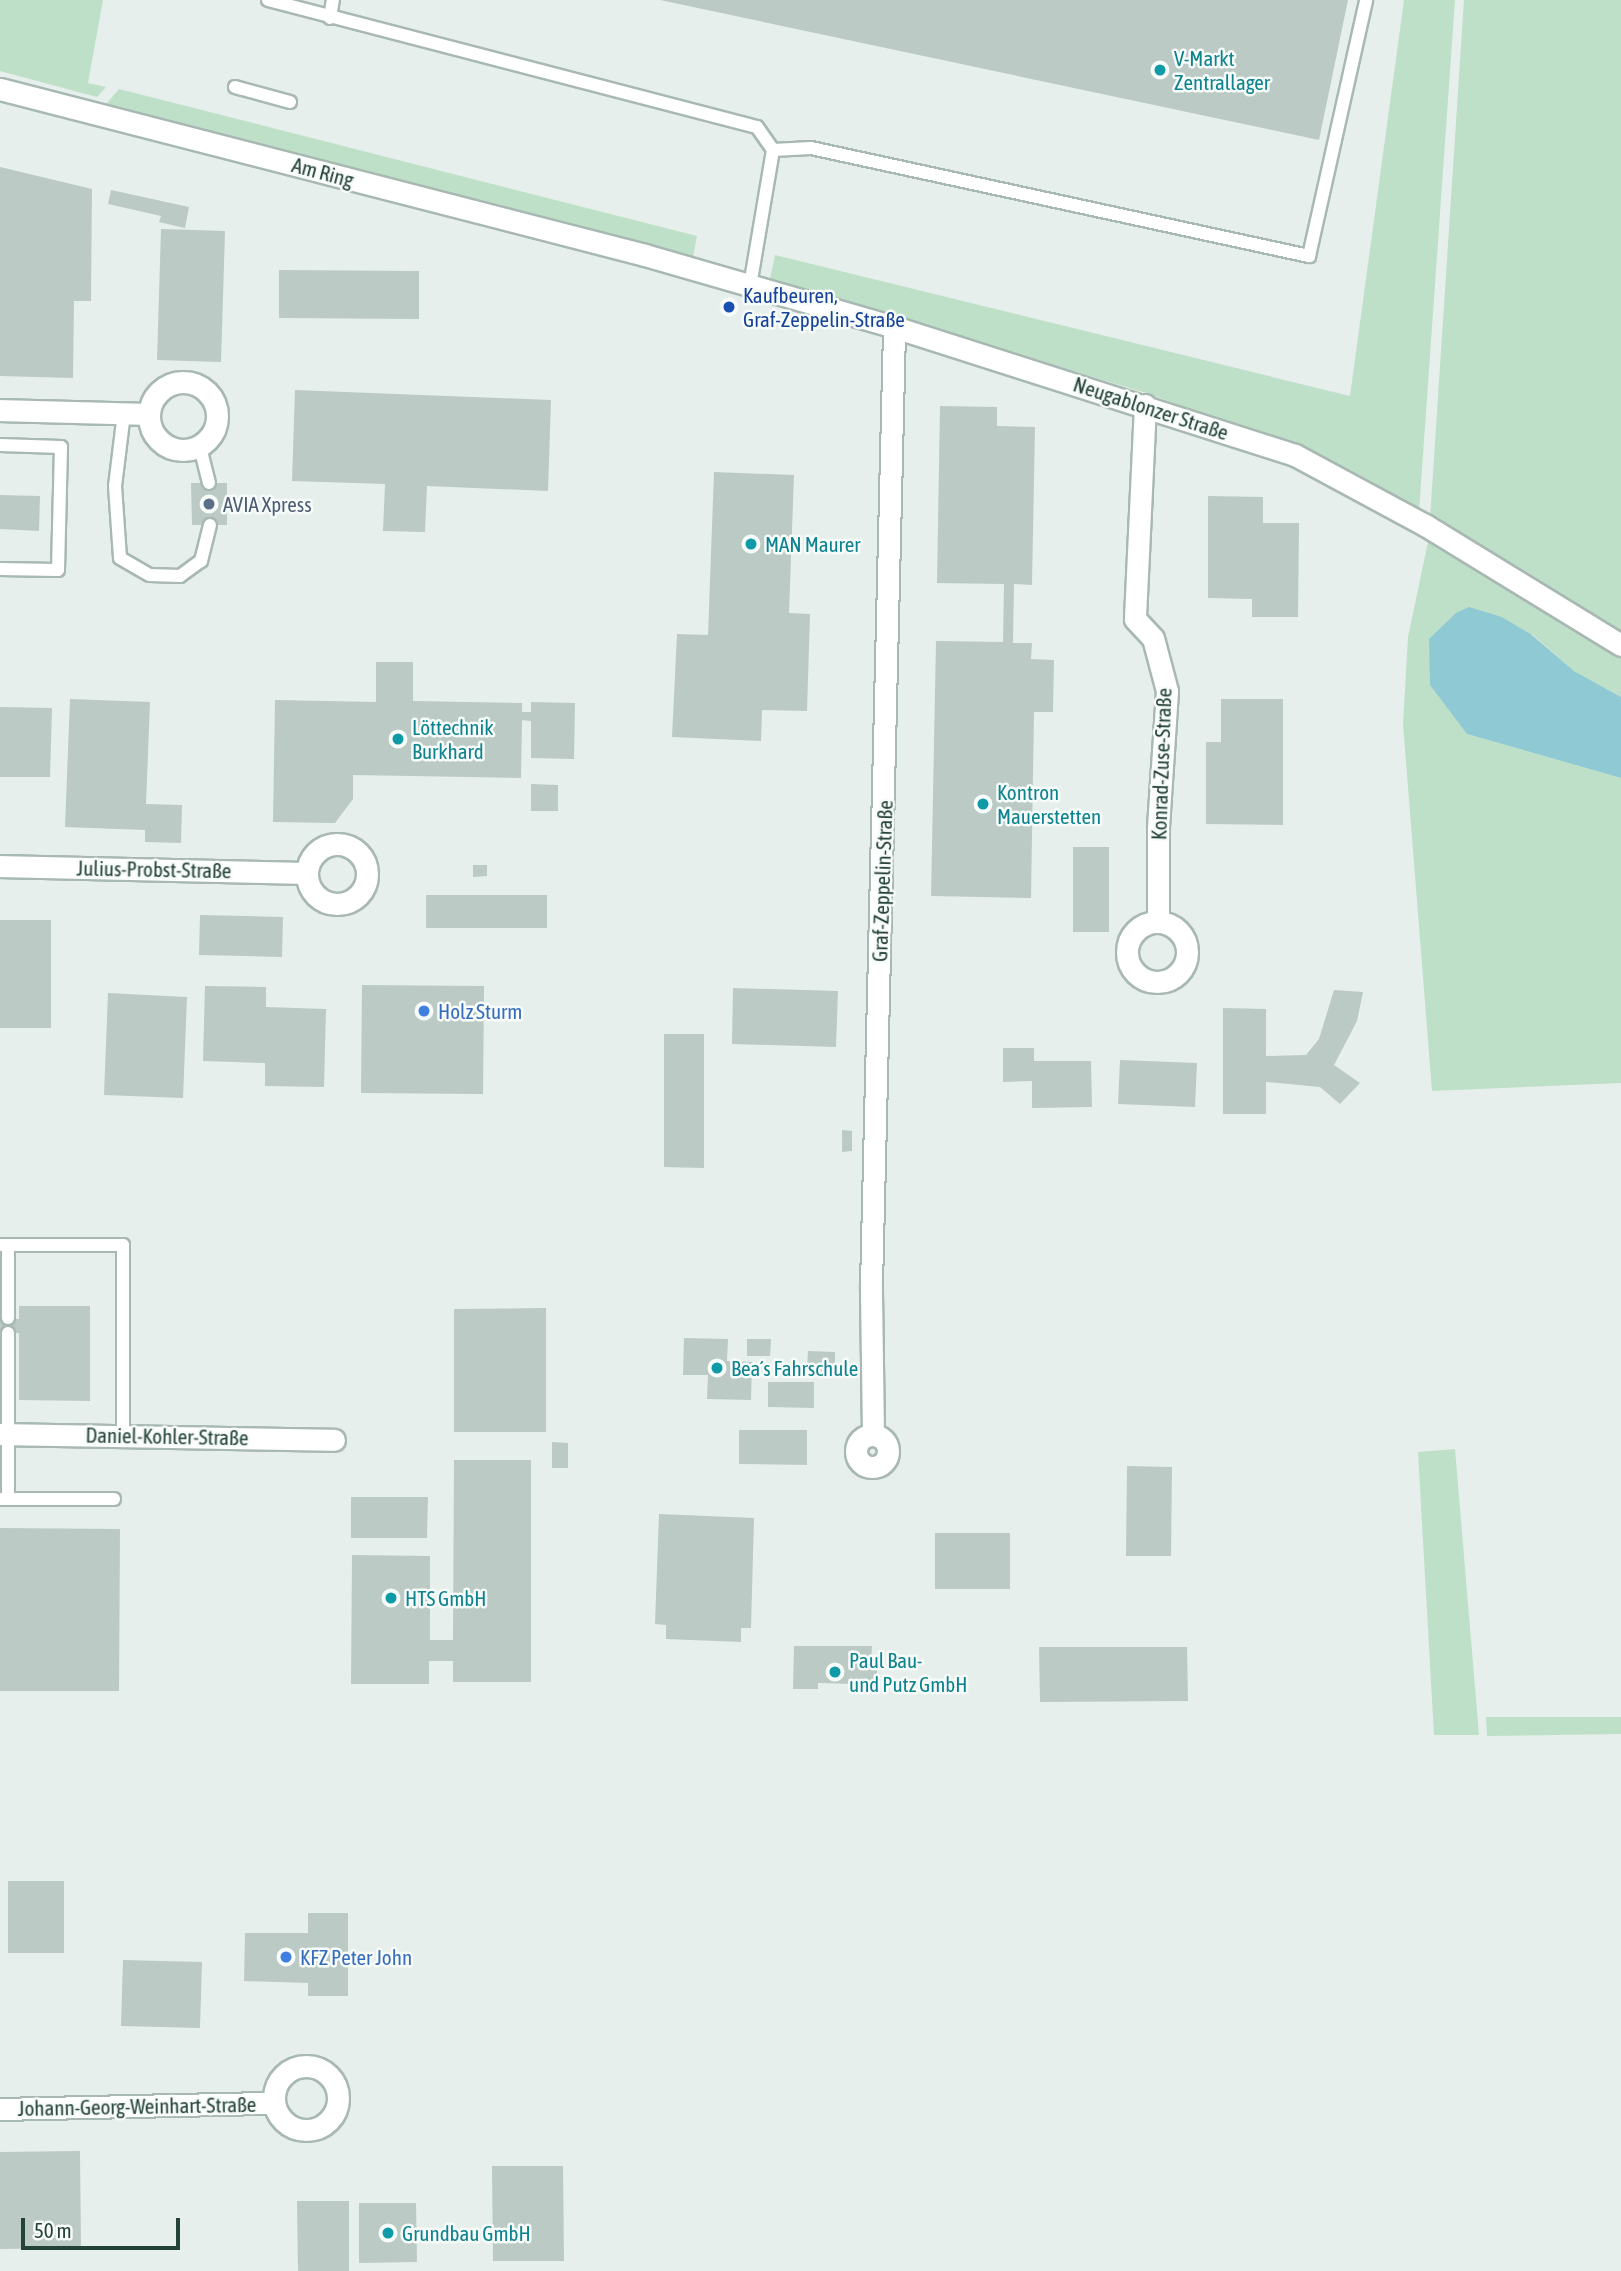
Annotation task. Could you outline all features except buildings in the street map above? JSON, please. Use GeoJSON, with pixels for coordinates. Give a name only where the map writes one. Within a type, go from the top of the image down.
{"type":"FeatureCollection","features":[{"type":"Feature","properties":{"kind":"street","name":"Am Ring"},"geometry":{"type":"LineString","coordinates":[[0,89],[645,256]]}},
{"type":"Feature","properties":{"kind":"street","name":"Neugablonzer Straße"},"geometry":{"type":"LineString","coordinates":[[645,256],[894,327],[1295,455],[1425,525],[1621,645]]}},
{"type":"Feature","properties":{"kind":"street","name":"Graf-Zeppelin-Straße"},"geometry":{"type":"LineString","coordinates":[[873,1435],[871,1285],[894,327]]}},
{"type":"Feature","properties":{"kind":"street"},"geometry":{"type":"LineString","coordinates":[[179,382],[202,387],[211,395],[218,418],[209,439],[200,447],[179,451],[160,442],[149,414],[158,393],[168,386],[179,382]]}},
{"type":"Feature","properties":{"kind":"street","name":"Konrad-Zuse-Straße"},"geometry":{"type":"LineString","coordinates":[[1145,405],[1135,619],[1153,638],[1167,691],[1158,828],[1158,921]]}},
{"type":"Feature","properties":{"kind":"street"},"geometry":{"type":"LineString","coordinates":[[0,410],[149,414]]}},
{"type":"Feature","properties":{"kind":"street","name":"Julius-Probst-Straße"},"geometry":{"type":"LineString","coordinates":[[0,866],[307,873]]}},
{"type":"Feature","properties":{"kind":"street","name":"Daniel-Kohler-Straße"},"geometry":{"type":"LineString","coordinates":[[4,1434],[123,1434],[334,1440]]}},
{"type":"Feature","properties":{"kind":"street","name":"Johann-Georg-Weinhart-Straße"},"geometry":{"type":"LineString","coordinates":[[0,2109],[274,2103]]}},
{"type":"Feature","properties":{"kind":"lane"},"geometry":{"type":"LineString","coordinates":[[330,18],[333,0]]}},
{"type":"Feature","properties":{"kind":"lane"},"geometry":{"type":"LineString","coordinates":[[773,150],[811,148],[1309,256],[1366,0]]}},
{"type":"Feature","properties":{"kind":"lane"},"geometry":{"type":"LineString","coordinates":[[274,1],[330,18],[757,127],[773,150],[750,286]]}},
{"type":"Feature","properties":{"kind":"lane"},"geometry":{"type":"LineString","coordinates":[[235,88],[290,102]]}},
{"type":"Feature","properties":{"kind":"lane"},"geometry":{"type":"LineString","coordinates":[[124,413],[115,486],[120,558],[150,575],[180,576],[201,561],[210,525]]}},
{"type":"Feature","properties":{"kind":"lane"},"geometry":{"type":"LineString","coordinates":[[0,444],[61,447],[58,570],[0,569]]}},
{"type":"Feature","properties":{"kind":"lane"},"geometry":{"type":"LineString","coordinates":[[200,447],[209,483]]}},
{"type":"Feature","properties":{"kind":"lane"},"geometry":{"type":"LineString","coordinates":[[8,1318],[4,1245],[123,1245],[123,1434]]}},
{"type":"Feature","properties":{"kind":"lane"},"geometry":{"type":"LineString","coordinates":[[8,1334],[4,1499],[114,1499]]}},
{"type":"Feature","properties":{"kind":"green space"},"geometry":{"type":"Polygon","coordinates":[[[0,0],[103,0],[88,83],[106,87],[97,97],[0,71],[0,0]]]}},
{"type":"Feature","properties":{"kind":"green space"},"geometry":{"type":"Polygon","coordinates":[[[1404,0],[1455,0],[1419,512],[1296,447],[1146,393],[770,279],[775,255],[1350,396],[1404,0]]]}},
{"type":"Feature","properties":{"kind":"green space"},"geometry":{"type":"Polygon","coordinates":[[[1464,0],[1621,0],[1621,638],[1430,519],[1464,0]]]}},
{"type":"Feature","properties":{"kind":"green space"},"geometry":{"type":"Polygon","coordinates":[[[119,89],[697,236],[693,257],[102,109],[119,89]]]}},
{"type":"Feature","properties":{"kind":"green space"},"geometry":{"type":"Polygon","coordinates":[[[1429,537],[1621,652],[1621,697],[1574,671],[1532,634],[1467,734],[1621,778],[1621,1083],[1432,1091],[1403,724],[1408,637],[1429,537]]]}},
{"type":"Feature","properties":{"kind":"green space"},"geometry":{"type":"Polygon","coordinates":[[[1455,1449],[1479,1735],[1434,1735],[1418,1452],[1455,1449]]]}},
{"type":"Feature","properties":{"kind":"green space"},"geometry":{"type":"Polygon","coordinates":[[[1486,1717],[1621,1717],[1621,1734],[1487,1736],[1486,1717]]]}},
{"type":"Feature","properties":{"kind":"water"},"geometry":{"type":"Polygon","coordinates":[[[1469,607],[1502,617],[1532,635],[1574,671],[1621,697],[1621,778],[1467,734],[1430,685],[1429,639],[1456,613],[1469,607]]]}},
{"type":"Feature","properties":{"kind":"place","name":"V-Markt Zentrallager"},"geometry":{"type":"Point","coordinates":[1160,70]}},
{"type":"Feature","properties":{"kind":"place","name":"Kaufbeuren, Graf-Zeppelin-Straße"},"geometry":{"type":"Point","coordinates":[729,307]}},
{"type":"Feature","properties":{"kind":"place","name":"AVIA Xpress"},"geometry":{"type":"Point","coordinates":[209,504]}},
{"type":"Feature","properties":{"kind":"place","name":"MAN Maurer"},"geometry":{"type":"Point","coordinates":[751,544]}},
{"type":"Feature","properties":{"kind":"place","name":"Löttechnik Burkhard"},"geometry":{"type":"Point","coordinates":[398,739]}},
{"type":"Feature","properties":{"kind":"place","name":"Kontron Mauerstetten"},"geometry":{"type":"Point","coordinates":[983,804]}},
{"type":"Feature","properties":{"kind":"place","name":"Holz Sturm"},"geometry":{"type":"Point","coordinates":[424,1011]}},
{"type":"Feature","properties":{"kind":"place","name":"Bea´s Fahrschule"},"geometry":{"type":"Point","coordinates":[717,1368]}},
{"type":"Feature","properties":{"kind":"place","name":"HTS GmbH"},"geometry":{"type":"Point","coordinates":[391,1598]}},
{"type":"Feature","properties":{"kind":"place","name":"Paul Bau- und Putz GmbH"},"geometry":{"type":"Point","coordinates":[835,1672]}},
{"type":"Feature","properties":{"kind":"place","name":"KFZ Peter John"},"geometry":{"type":"Point","coordinates":[286,1957]}},
{"type":"Feature","properties":{"kind":"place","name":"Grundbau GmbH"},"geometry":{"type":"Point","coordinates":[388,2233]}}]}
